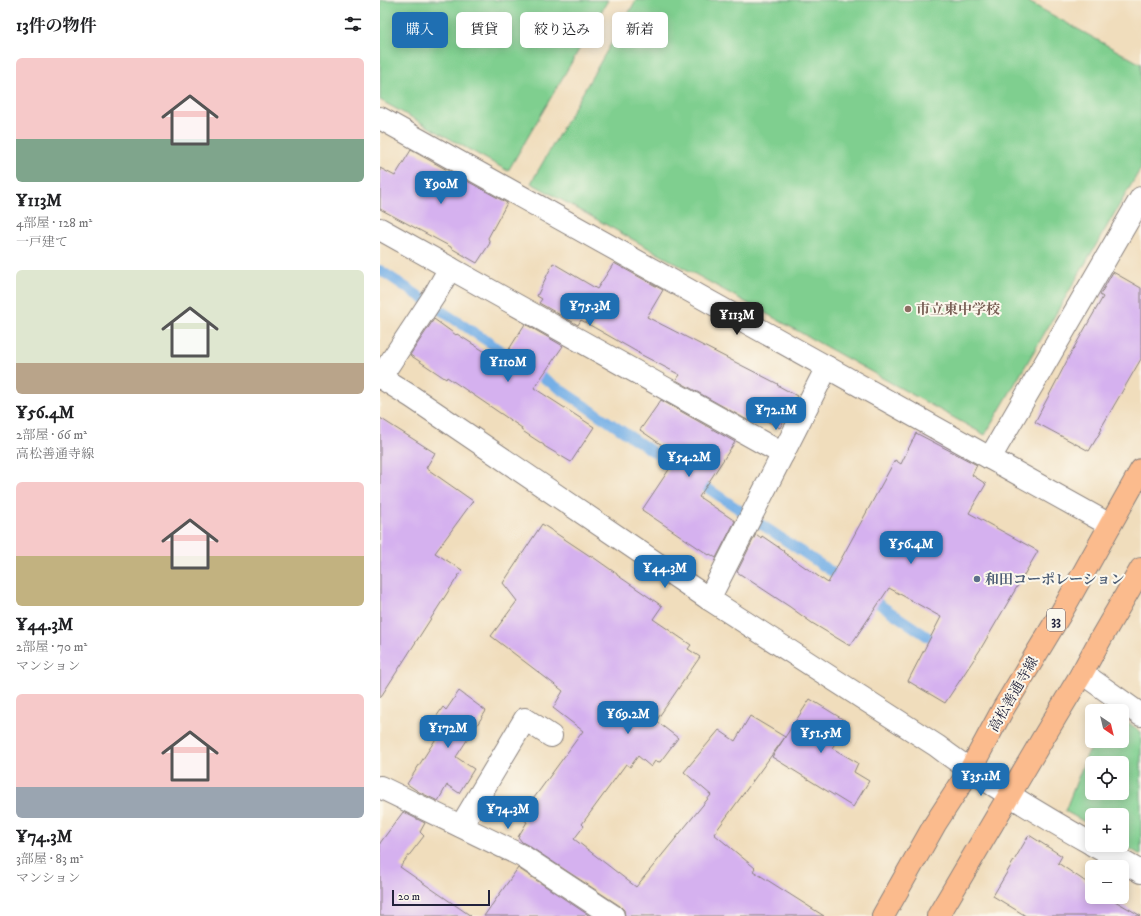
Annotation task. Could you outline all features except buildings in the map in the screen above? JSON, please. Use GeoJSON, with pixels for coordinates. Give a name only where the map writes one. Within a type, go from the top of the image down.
{"type":"FeatureCollection","features":[{"type":"Feature","properties":{"kind":"main road","name":"高松善通寺線"},"geometry":{"type":"LineString","coordinates":[[883,916],[935,824],[970,770],[1003,709],[1061,613],[1141,470]]}},
{"type":"Feature","properties":{"kind":"main road"},"geometry":{"type":"LineString","coordinates":[[938,916],[1082,673],[1141,569]]}},
{"type":"Feature","properties":{"kind":"street"},"geometry":{"type":"LineString","coordinates":[[380,118],[1110,525]]}},
{"type":"Feature","properties":{"kind":"street"},"geometry":{"type":"LineString","coordinates":[[990,458],[1141,198]]}},
{"type":"Feature","properties":{"kind":"street"},"geometry":{"type":"LineString","coordinates":[[380,229],[783,454]]}},
{"type":"Feature","properties":{"kind":"street"},"geometry":{"type":"LineString","coordinates":[[450,268],[430,302],[380,377],[412,397],[709,599],[937,746],[970,770],[1085,840]]}},
{"type":"Feature","properties":{"kind":"street"},"geometry":{"type":"LineString","coordinates":[[709,599],[827,367]]}},
{"type":"Feature","properties":{"kind":"street"},"geometry":{"type":"LineString","coordinates":[[1082,673],[1141,715]]}},
{"type":"Feature","properties":{"kind":"street"},"geometry":{"type":"LineString","coordinates":[[461,826],[525,719],[551,736]]}},
{"type":"Feature","properties":{"kind":"street"},"geometry":{"type":"LineString","coordinates":[[380,787],[522,856],[613,916]]}},
{"type":"Feature","properties":{"kind":"street"},"geometry":{"type":"LineString","coordinates":[[1105,852],[1141,872]]}},
{"type":"Feature","properties":{"kind":"green space"},"geometry":{"type":"Polygon","coordinates":[[[380,0],[608,0],[601,12],[520,12],[520,48],[580,48],[508,171],[380,100],[380,0]]]}},
{"type":"Feature","properties":{"kind":"green space","name":"市立東中学校"},"geometry":{"type":"Polygon","coordinates":[[[636,0],[1025,0],[1141,64],[1141,168],[985,435],[531,183],[612,42],[612,48],[668,48],[668,12],[629,12],[636,0]]]}},
{"type":"Feature","properties":{"kind":"green space"},"geometry":{"type":"Polygon","coordinates":[[[1129,723],[1141,732],[1141,855],[1129,848],[1129,808],[1085,808],[1085,822],[1065,811],[1085,760],[1085,800],[1129,800],[1129,756],[1087,755],[1092,748],[1129,748],[1129,723]]]}},
{"type":"Feature","properties":{"kind":"waterway"},"geometry":{"type":"LineString","coordinates":[[380,270],[517,361]]}},
{"type":"Feature","properties":{"kind":"waterway"},"geometry":{"type":"LineString","coordinates":[[530,369],[844,580]]}},
{"type":"Feature","properties":{"kind":"waterway"},"geometry":{"type":"LineString","coordinates":[[867,596],[940,645]]}},
{"type":"Feature","properties":{"kind":"place","name":"市立東中学校"},"geometry":{"type":"Point","coordinates":[908,309]}},
{"type":"Feature","properties":{"kind":"place","name":"和田コーポレーション"},"geometry":{"type":"Point","coordinates":[977,579]}}]}
